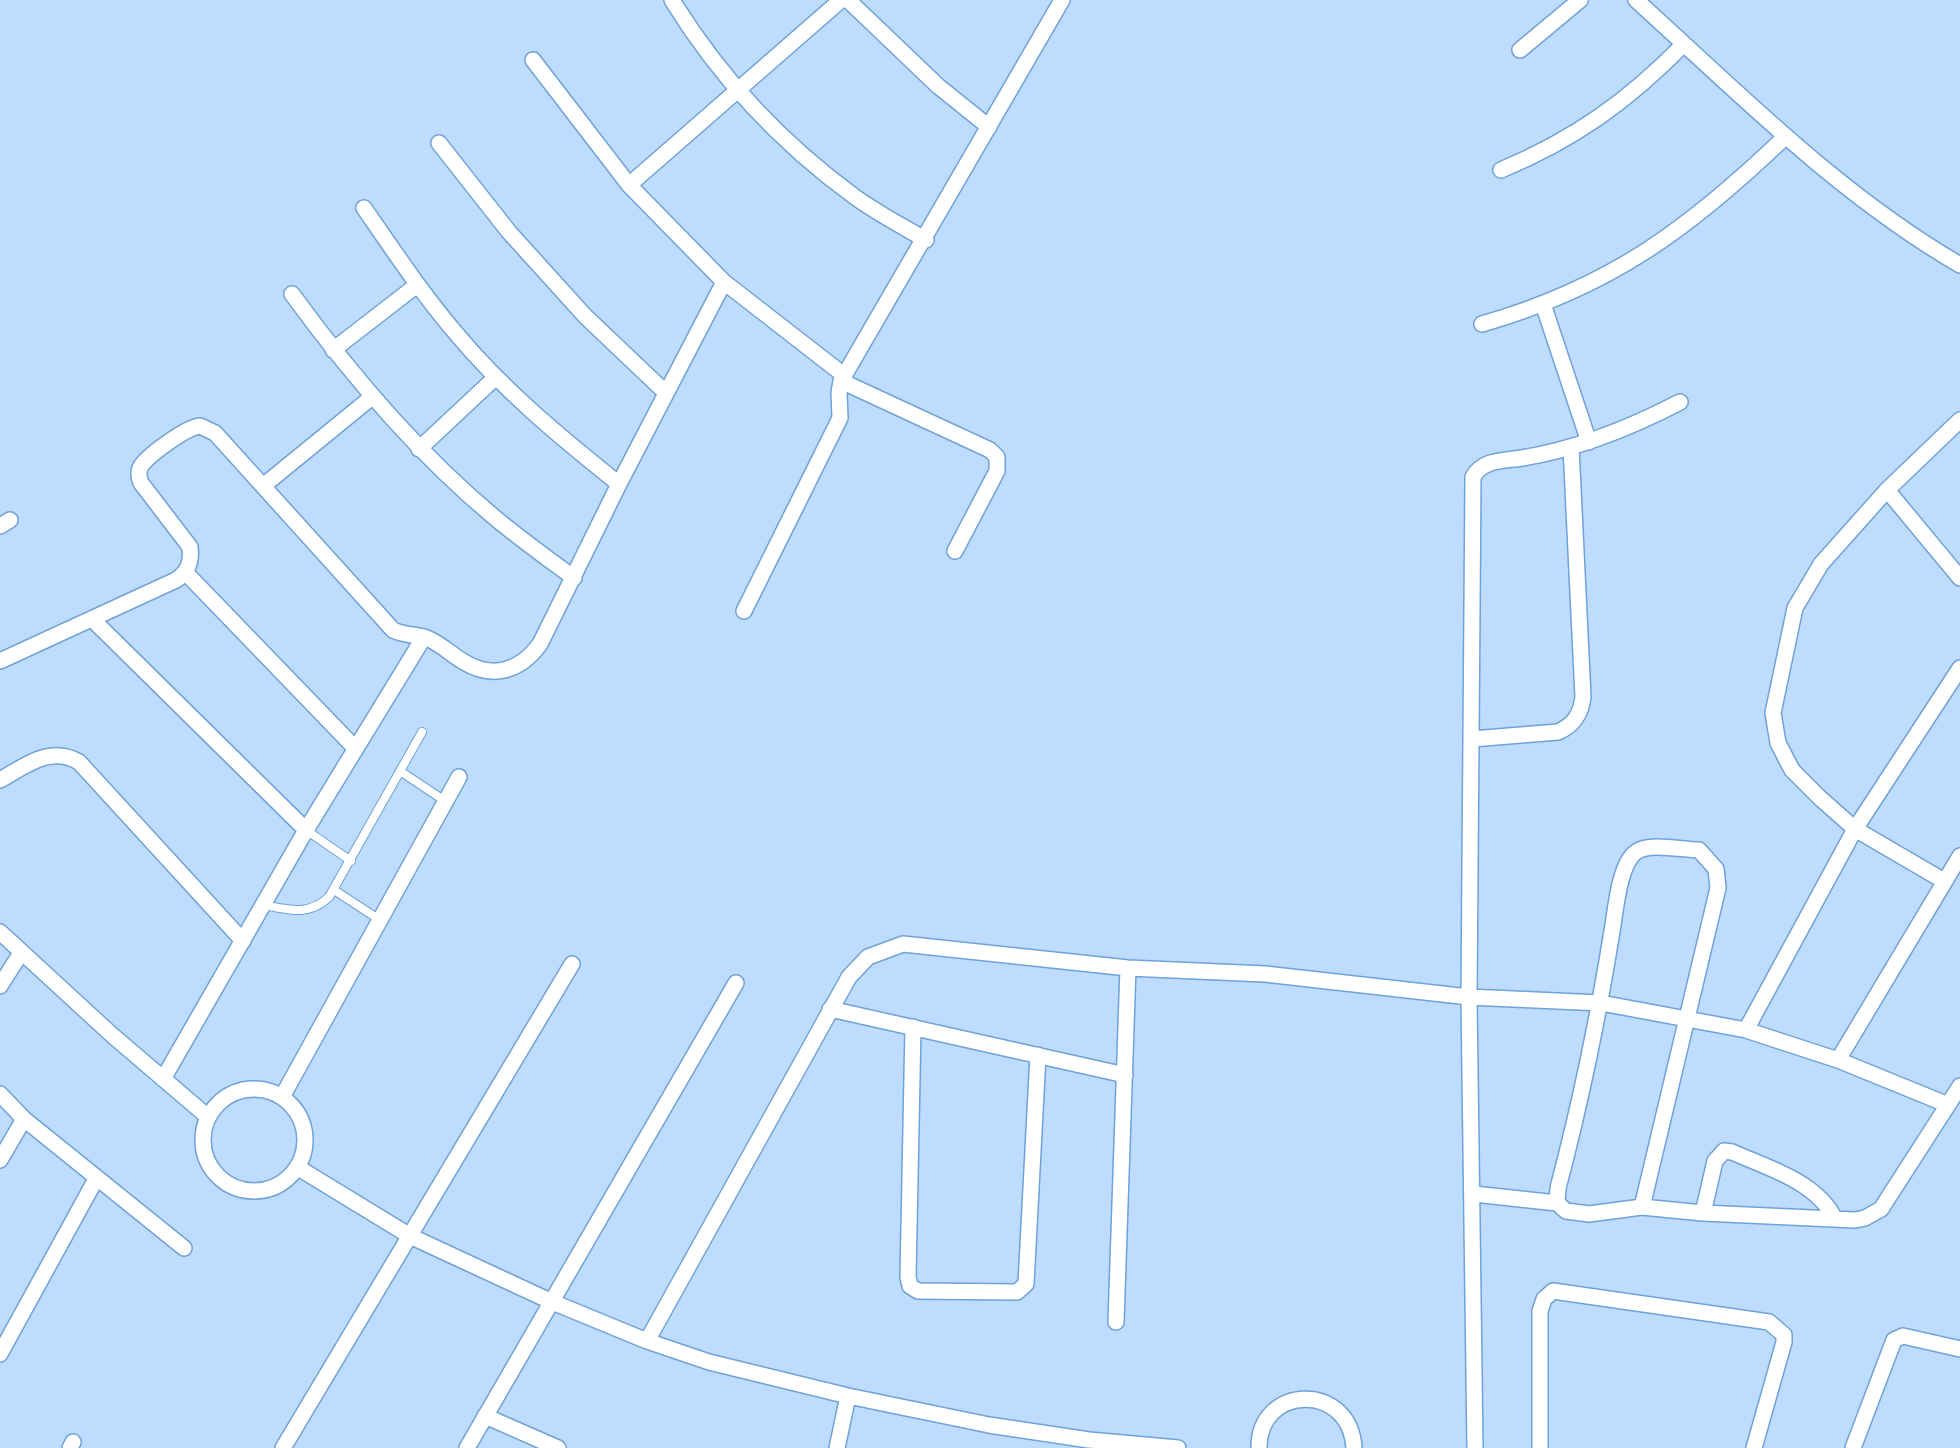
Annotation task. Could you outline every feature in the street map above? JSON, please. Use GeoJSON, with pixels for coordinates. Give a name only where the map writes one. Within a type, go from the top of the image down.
{"type":"FeatureCollection","features":[{"type":"Feature","properties":{"kind":"street"},"geometry":{"type":"LineString","coordinates":[[672,0],[689,28],[737,91],[802,155],[857,198],[926,240]]}},
{"type":"Feature","properties":{"kind":"street"},"geometry":{"type":"LineString","coordinates":[[629,185],[841,0]]}},
{"type":"Feature","properties":{"kind":"street"},"geometry":{"type":"LineString","coordinates":[[848,0],[938,86],[989,127]]}},
{"type":"Feature","properties":{"kind":"street"},"geometry":{"type":"LineString","coordinates":[[744,611],[840,418],[839,393],[843,379],[926,240],[1062,0]]}},
{"type":"Feature","properties":{"kind":"street"},"geometry":{"type":"LineString","coordinates":[[1520,50],[1580,0]]}},
{"type":"Feature","properties":{"kind":"street"},"geometry":{"type":"LineString","coordinates":[[1636,0],[1785,137],[1857,197],[1960,265]]}},
{"type":"Feature","properties":{"kind":"street"},"geometry":{"type":"LineString","coordinates":[[1501,170],[1550,148],[1608,112],[1635,91],[1684,44]]}},
{"type":"Feature","properties":{"kind":"street"},"geometry":{"type":"LineString","coordinates":[[533,60],[629,185],[724,282],[843,379],[990,450],[997,457],[997,471],[955,551]]}},
{"type":"Feature","properties":{"kind":"street"},"geometry":{"type":"LineString","coordinates":[[1482,324],[1543,304],[1581,288],[1653,248],[1720,198],[1785,137]]}},
{"type":"Feature","properties":{"kind":"street"},"geometry":{"type":"LineString","coordinates":[[439,143],[509,232],[585,316],[666,393]]}},
{"type":"Feature","properties":{"kind":"street"},"geometry":{"type":"LineString","coordinates":[[364,208],[417,285],[496,377],[555,433],[619,484]]}},
{"type":"Feature","properties":{"kind":"street"},"geometry":{"type":"LineString","coordinates":[[0,662],[176,580],[186,573],[191,560],[190,547],[141,483],[139,472],[144,463],[188,428],[200,426],[215,434],[386,624],[401,634],[424,637],[472,666],[492,672],[507,671],[521,666],[536,649],[574,578],[619,484],[724,282]]}},
{"type":"Feature","properties":{"kind":"street"},"geometry":{"type":"LineString","coordinates":[[333,350],[417,285]]}},
{"type":"Feature","properties":{"kind":"street"},"geometry":{"type":"LineString","coordinates":[[292,294],[333,350],[419,449],[493,517],[574,578]]}},
{"type":"Feature","properties":{"kind":"street"},"geometry":{"type":"LineString","coordinates":[[1543,304],[1589,442]]}},
{"type":"Feature","properties":{"kind":"street"},"geometry":{"type":"LineString","coordinates":[[419,449],[496,377]]}},
{"type":"Feature","properties":{"kind":"street"},"geometry":{"type":"LineString","coordinates":[[263,486],[372,397]]}},
{"type":"Feature","properties":{"kind":"street"},"geometry":{"type":"LineString","coordinates":[[1474,1448],[1474,1194],[1469,997],[1473,477],[1486,464],[1589,442],[1680,402]]}},
{"type":"Feature","properties":{"kind":"street"},"geometry":{"type":"LineString","coordinates":[[1944,881],[1855,829],[1792,770],[1778,743],[1773,713],[1795,608],[1821,564],[1887,490],[1960,420]]}},
{"type":"Feature","properties":{"kind":"street"},"geometry":{"type":"LineString","coordinates":[[1472,739],[1558,732],[1571,724],[1580,712],[1583,697],[1571,447]]}},
{"type":"Feature","properties":{"kind":"street"},"geometry":{"type":"LineString","coordinates":[[1887,490],[1960,578]]}},
{"type":"Feature","properties":{"kind":"street"},"geometry":{"type":"LineString","coordinates":[[186,573],[355,748]]}},
{"type":"Feature","properties":{"kind":"street"},"geometry":{"type":"LineString","coordinates":[[92,619],[306,830]]}},
{"type":"Feature","properties":{"kind":"street"},"geometry":{"type":"LineString","coordinates":[[163,1079],[306,830],[424,637]]}},
{"type":"Feature","properties":{"kind":"street"},"geometry":{"type":"LineString","coordinates":[[1746,1030],[1855,829],[1960,668]]}},
{"type":"Feature","properties":{"kind":"street"},"geometry":{"type":"LineString","coordinates":[[0,780],[49,755],[64,756],[79,762],[243,941]]}},
{"type":"Feature","properties":{"kind":"street"},"geometry":{"type":"LineString","coordinates":[[282,1097],[459,777]]}},
{"type":"Feature","properties":{"kind":"street"},"geometry":{"type":"LineString","coordinates":[[1557,1203],[1558,1188],[1601,1003],[1618,895],[1629,860],[1635,852],[1644,848],[1699,850],[1716,869],[1718,888],[1642,1207]]}},
{"type":"Feature","properties":{"kind":"street"},"geometry":{"type":"LineString","coordinates":[[1838,1060],[1960,856]]}},
{"type":"Feature","properties":{"kind":"street"},"geometry":{"type":"LineString","coordinates":[[0,932],[208,1117]]}},
{"type":"Feature","properties":{"kind":"street"},"geometry":{"type":"LineString","coordinates":[[646,1341],[830,1009],[858,966],[879,951],[903,944],[1128,968],[1265,974],[1469,997],[1601,1003],[1746,1030],[1838,1060],[1946,1104]]}},
{"type":"Feature","properties":{"kind":"street"},"geometry":{"type":"LineString","coordinates":[[0,986],[21,953]]}},
{"type":"Feature","properties":{"kind":"street"},"geometry":{"type":"LineString","coordinates":[[283,1448],[572,964]]}},
{"type":"Feature","properties":{"kind":"street"},"geometry":{"type":"LineString","coordinates":[[1116,1322],[1128,968]]}},
{"type":"Feature","properties":{"kind":"street"},"geometry":{"type":"LineString","coordinates":[[467,1448],[736,982]]}},
{"type":"Feature","properties":{"kind":"street"},"geometry":{"type":"LineString","coordinates":[[830,1009],[1125,1075]]}},
{"type":"Feature","properties":{"kind":"street"},"geometry":{"type":"LineString","coordinates":[[913,1027],[908,1277],[910,1286],[918,1291],[1017,1292],[1026,1284],[1038,1056]]}},
{"type":"Feature","properties":{"kind":"street"},"geometry":{"type":"LineString","coordinates":[[1474,1194],[1557,1203],[1566,1211],[1588,1214],[1642,1207],[1703,1213],[1835,1219],[1865,1218],[1881,1209],[1895,1190],[1946,1104],[1960,1086]]}},
{"type":"Feature","properties":{"kind":"street"},"geometry":{"type":"LineString","coordinates":[[249,1089],[266,1090],[282,1097],[293,1107],[301,1120],[305,1135],[304,1150],[297,1167],[287,1178],[272,1187],[255,1191],[237,1188],[222,1180],[210,1167],[204,1151],[203,1133],[208,1117],[219,1103],[233,1094],[249,1089]]}},
{"type":"Feature","properties":{"kind":"street"},"geometry":{"type":"LineString","coordinates":[[0,1094],[24,1119],[184,1248]]}},
{"type":"Feature","properties":{"kind":"street"},"geometry":{"type":"LineString","coordinates":[[0,1160],[24,1119]]}},
{"type":"Feature","properties":{"kind":"street"},"geometry":{"type":"LineString","coordinates":[[1703,1213],[1715,1161],[1724,1151],[1732,1152],[1783,1175],[1814,1192],[1826,1203],[1835,1219]]}},
{"type":"Feature","properties":{"kind":"street"},"geometry":{"type":"LineString","coordinates":[[297,1167],[410,1236],[550,1301],[646,1341],[709,1362],[848,1396],[989,1425],[1124,1446],[1178,1448]]}},
{"type":"Feature","properties":{"kind":"street"},"geometry":{"type":"LineString","coordinates":[[0,1354],[96,1179]]}},
{"type":"Feature","properties":{"kind":"street"},"geometry":{"type":"LineString","coordinates":[[1540,1448],[1540,1311],[1544,1299],[1553,1291],[1769,1322],[1776,1325],[1784,1335],[1784,1341],[1754,1448]]}},
{"type":"Feature","properties":{"kind":"street"},"geometry":{"type":"LineString","coordinates":[[1853,1448],[1894,1340],[1903,1336],[1960,1349]]}},
{"type":"Feature","properties":{"kind":"street"},"geometry":{"type":"LineString","coordinates":[[837,1448],[848,1396]]}},
{"type":"Feature","properties":{"kind":"street"},"geometry":{"type":"LineString","coordinates":[[1259,1448],[1265,1423],[1275,1411],[1289,1402],[1305,1398],[1321,1401],[1336,1408],[1347,1420],[1353,1435],[1354,1448]]}},
{"type":"Feature","properties":{"kind":"street"},"geometry":{"type":"LineString","coordinates":[[485,1416],[558,1448]]}},
{"type":"Feature","properties":{"kind":"lane"},"geometry":{"type":"LineString","coordinates":[[264,905],[303,911],[322,904],[334,890],[351,861],[422,732]]}},
{"type":"Feature","properties":{"kind":"lane"},"geometry":{"type":"LineString","coordinates":[[400,771],[446,801]]}},
{"type":"Feature","properties":{"kind":"lane"},"geometry":{"type":"LineString","coordinates":[[306,830],[351,861]]}},
{"type":"Feature","properties":{"kind":"lane"},"geometry":{"type":"LineString","coordinates":[[334,890],[380,920]]}}]}
